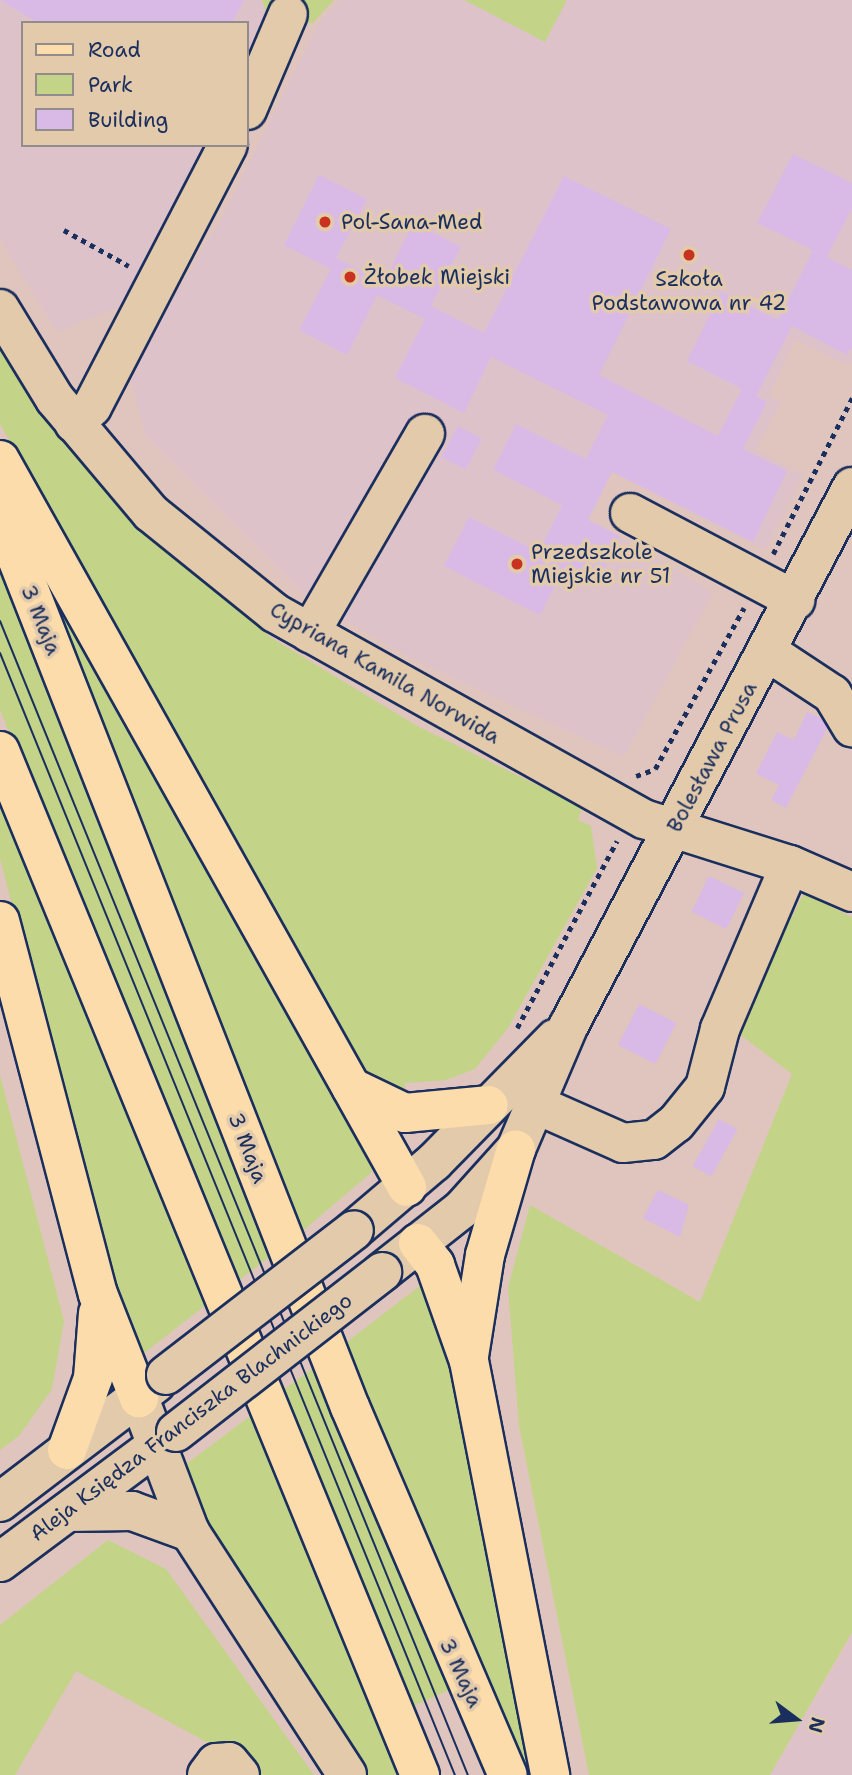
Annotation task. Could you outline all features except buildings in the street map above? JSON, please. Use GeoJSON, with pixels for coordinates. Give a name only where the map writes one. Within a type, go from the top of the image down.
{"type":"FeatureCollection","features":[{"type":"Feature","properties":{"kind":"main road"},"geometry":{"type":"LineString","coordinates":[[0,460],[407,1187]]}},
{"type":"Feature","properties":{"kind":"main road","name":"3 Maja"},"geometry":{"type":"LineString","coordinates":[[0,515],[350,1407],[508,1775]]}},
{"type":"Feature","properties":{"kind":"main road"},"geometry":{"type":"LineString","coordinates":[[0,751],[420,1775]]}},
{"type":"Feature","properties":{"kind":"main road"},"geometry":{"type":"LineString","coordinates":[[0,921],[98,1294],[152,1387]]}},
{"type":"Feature","properties":{"kind":"main road"},"geometry":{"type":"LineString","coordinates":[[351,1087],[405,1113],[489,1105]]}},
{"type":"Feature","properties":{"kind":"main road"},"geometry":{"type":"LineString","coordinates":[[469,1361],[485,1255],[516,1149]]}},
{"type":"Feature","properties":{"kind":"main road"},"geometry":{"type":"LineString","coordinates":[[418,1243],[435,1265],[469,1361],[550,1775]]}},
{"type":"Feature","properties":{"kind":"main road"},"geometry":{"type":"LineString","coordinates":[[67,1450],[93,1378],[98,1294]]}},
{"type":"Feature","properties":{"kind":"street"},"geometry":{"type":"LineString","coordinates":[[248,108],[288,14]]}},
{"type":"Feature","properties":{"kind":"street"},"geometry":{"type":"LineString","coordinates":[[74,422],[92,407],[227,147]]}},
{"type":"Feature","properties":{"kind":"street","name":"Cypriana Kamila Norwida"},"geometry":{"type":"LineString","coordinates":[[0,309],[74,422],[151,513],[275,613],[604,812],[674,829],[790,864],[852,892]]}},
{"type":"Feature","properties":{"kind":"street"},"geometry":{"type":"LineString","coordinates":[[310,632],[425,433]]}},
{"type":"Feature","properties":{"kind":"street","name":"Bolesława Prusa"},"geometry":{"type":"LineString","coordinates":[[418,1243],[462,1209],[516,1149],[569,1025],[768,652],[852,487]]}},
{"type":"Feature","properties":{"kind":"street"},"geometry":{"type":"LineString","coordinates":[[630,513],[795,600]]}},
{"type":"Feature","properties":{"kind":"street"},"geometry":{"type":"LineString","coordinates":[[768,652],[832,694],[852,727]]}},
{"type":"Feature","properties":{"kind":"street"},"geometry":{"type":"LineString","coordinates":[[535,1104],[623,1143],[654,1140],[676,1123],[705,1087],[720,1029],[790,864]]}},
{"type":"Feature","properties":{"kind":"street","name":"Bolesława Prusa"},"geometry":{"type":"LineString","coordinates":[[152,1387],[407,1187],[569,1025]]}},
{"type":"Feature","properties":{"kind":"street"},"geometry":{"type":"LineString","coordinates":[[407,1187],[418,1243]]}},
{"type":"Feature","properties":{"kind":"street","name":"Aleja Księdza Franciszka Blachnickiego"},"geometry":{"type":"LineString","coordinates":[[0,1562],[418,1243]]}},
{"type":"Feature","properties":{"kind":"street"},"geometry":{"type":"LineString","coordinates":[[0,1502],[152,1387],[190,1532],[347,1775]]}},
{"type":"Feature","properties":{"kind":"street"},"geometry":{"type":"LineString","coordinates":[[68,1512],[132,1511],[190,1532]]}},
{"type":"Feature","properties":{"kind":"path"},"geometry":{"type":"LineString","coordinates":[[64,230],[121,262]]}},
{"type":"Feature","properties":{"kind":"path"},"geometry":{"type":"LineString","coordinates":[[512,1034],[620,835],[604,812],[611,769],[635,776],[655,769],[690,709]]}},
{"type":"Feature","properties":{"kind":"shaded area"},"geometry":{"type":"Polygon","coordinates":[[[0,0],[262,0],[270,24],[248,66],[248,21],[21,21],[21,147],[205,147],[127,303],[57,332],[0,239],[0,0]]]}},
{"type":"Feature","properties":{"kind":"shaded area"},"geometry":{"type":"Polygon","coordinates":[[[339,0],[852,0],[852,361],[849,366],[795,340],[769,396],[781,402],[756,450],[803,475],[765,550],[612,472],[589,519],[713,592],[624,757],[415,660],[310,600],[145,435],[129,371],[221,219],[318,25],[339,0]]]}},
{"type":"Feature","properties":{"kind":"shaded area"},"geometry":{"type":"Polygon","coordinates":[[[852,1632],[852,1775],[770,1775],[846,1647],[852,1632]]]}},
{"type":"Feature","properties":{"kind":"green space"},"geometry":{"type":"Polygon","coordinates":[[[262,0],[334,0],[313,23],[270,24],[262,0]]]}},
{"type":"Feature","properties":{"kind":"green space"},"geometry":{"type":"Polygon","coordinates":[[[464,0],[567,0],[545,42],[464,0]]]}},
{"type":"Feature","properties":{"kind":"green space"},"geometry":{"type":"Polygon","coordinates":[[[0,341],[139,520],[270,637],[417,726],[582,807],[578,820],[591,826],[597,868],[508,1028],[475,1069],[446,1080],[405,1083],[404,1104],[370,1082],[0,424],[0,341]]]}},
{"type":"Feature","properties":{"kind":"green space"},"geometry":{"type":"Polygon","coordinates":[[[34,554],[368,1156],[372,1172],[299,1234],[34,554]]]}},
{"type":"Feature","properties":{"kind":"green space"},"geometry":{"type":"Polygon","coordinates":[[[0,558],[276,1252],[234,1284],[0,710],[0,558]]]}},
{"type":"Feature","properties":{"kind":"green space"},"geometry":{"type":"Polygon","coordinates":[[[0,796],[207,1304],[139,1357],[124,1343],[0,858],[0,796]]]}},
{"type":"Feature","properties":{"kind":"green space"},"geometry":{"type":"Polygon","coordinates":[[[804,893],[852,917],[852,1632],[770,1775],[589,1775],[519,1426],[508,1288],[530,1205],[700,1302],[792,1074],[734,1030],[804,893]]]}},
{"type":"Feature","properties":{"kind":"green space"},"geometry":{"type":"Polygon","coordinates":[[[0,1075],[64,1321],[52,1389],[19,1436],[0,1450],[0,1075]]]}},
{"type":"Feature","properties":{"kind":"green space"},"geometry":{"type":"Polygon","coordinates":[[[430,1278],[439,1296],[534,1775],[524,1775],[343,1345],[430,1278]]]}},
{"type":"Feature","properties":{"kind":"green space"},"geometry":{"type":"Polygon","coordinates":[[[318,1365],[447,1676],[449,1690],[409,1708],[280,1392],[318,1365]]]}},
{"type":"Feature","properties":{"kind":"green space"},"geometry":{"type":"Polygon","coordinates":[[[253,1414],[329,1604],[402,1775],[365,1775],[173,1474],[253,1414]]]}},
{"type":"Feature","properties":{"kind":"green space"},"geometry":{"type":"Polygon","coordinates":[[[108,1540],[166,1569],[314,1775],[246,1775],[234,1757],[76,1671],[15,1775],[0,1775],[0,1625],[108,1540]]]}},
{"type":"Feature","properties":{"kind":"tram line"},"geometry":{"type":"LineString","coordinates":[[0,621],[468,1775]]}},
{"type":"Feature","properties":{"kind":"tram line"},"geometry":{"type":"LineString","coordinates":[[0,653],[455,1775]]}},
{"type":"Feature","properties":{"kind":"place","name":"Pol-Sana-Med"},"geometry":{"type":"Point","coordinates":[325,222]}},
{"type":"Feature","properties":{"kind":"place","name":"Szkoła Podstawowa nr 42"},"geometry":{"type":"Point","coordinates":[689,255]}},
{"type":"Feature","properties":{"kind":"place","name":"Żłobek Miejski"},"geometry":{"type":"Point","coordinates":[350,277]}},
{"type":"Feature","properties":{"kind":"place","name":"Przedszkole Miejskie nr 51"},"geometry":{"type":"Point","coordinates":[517,564]}}]}
